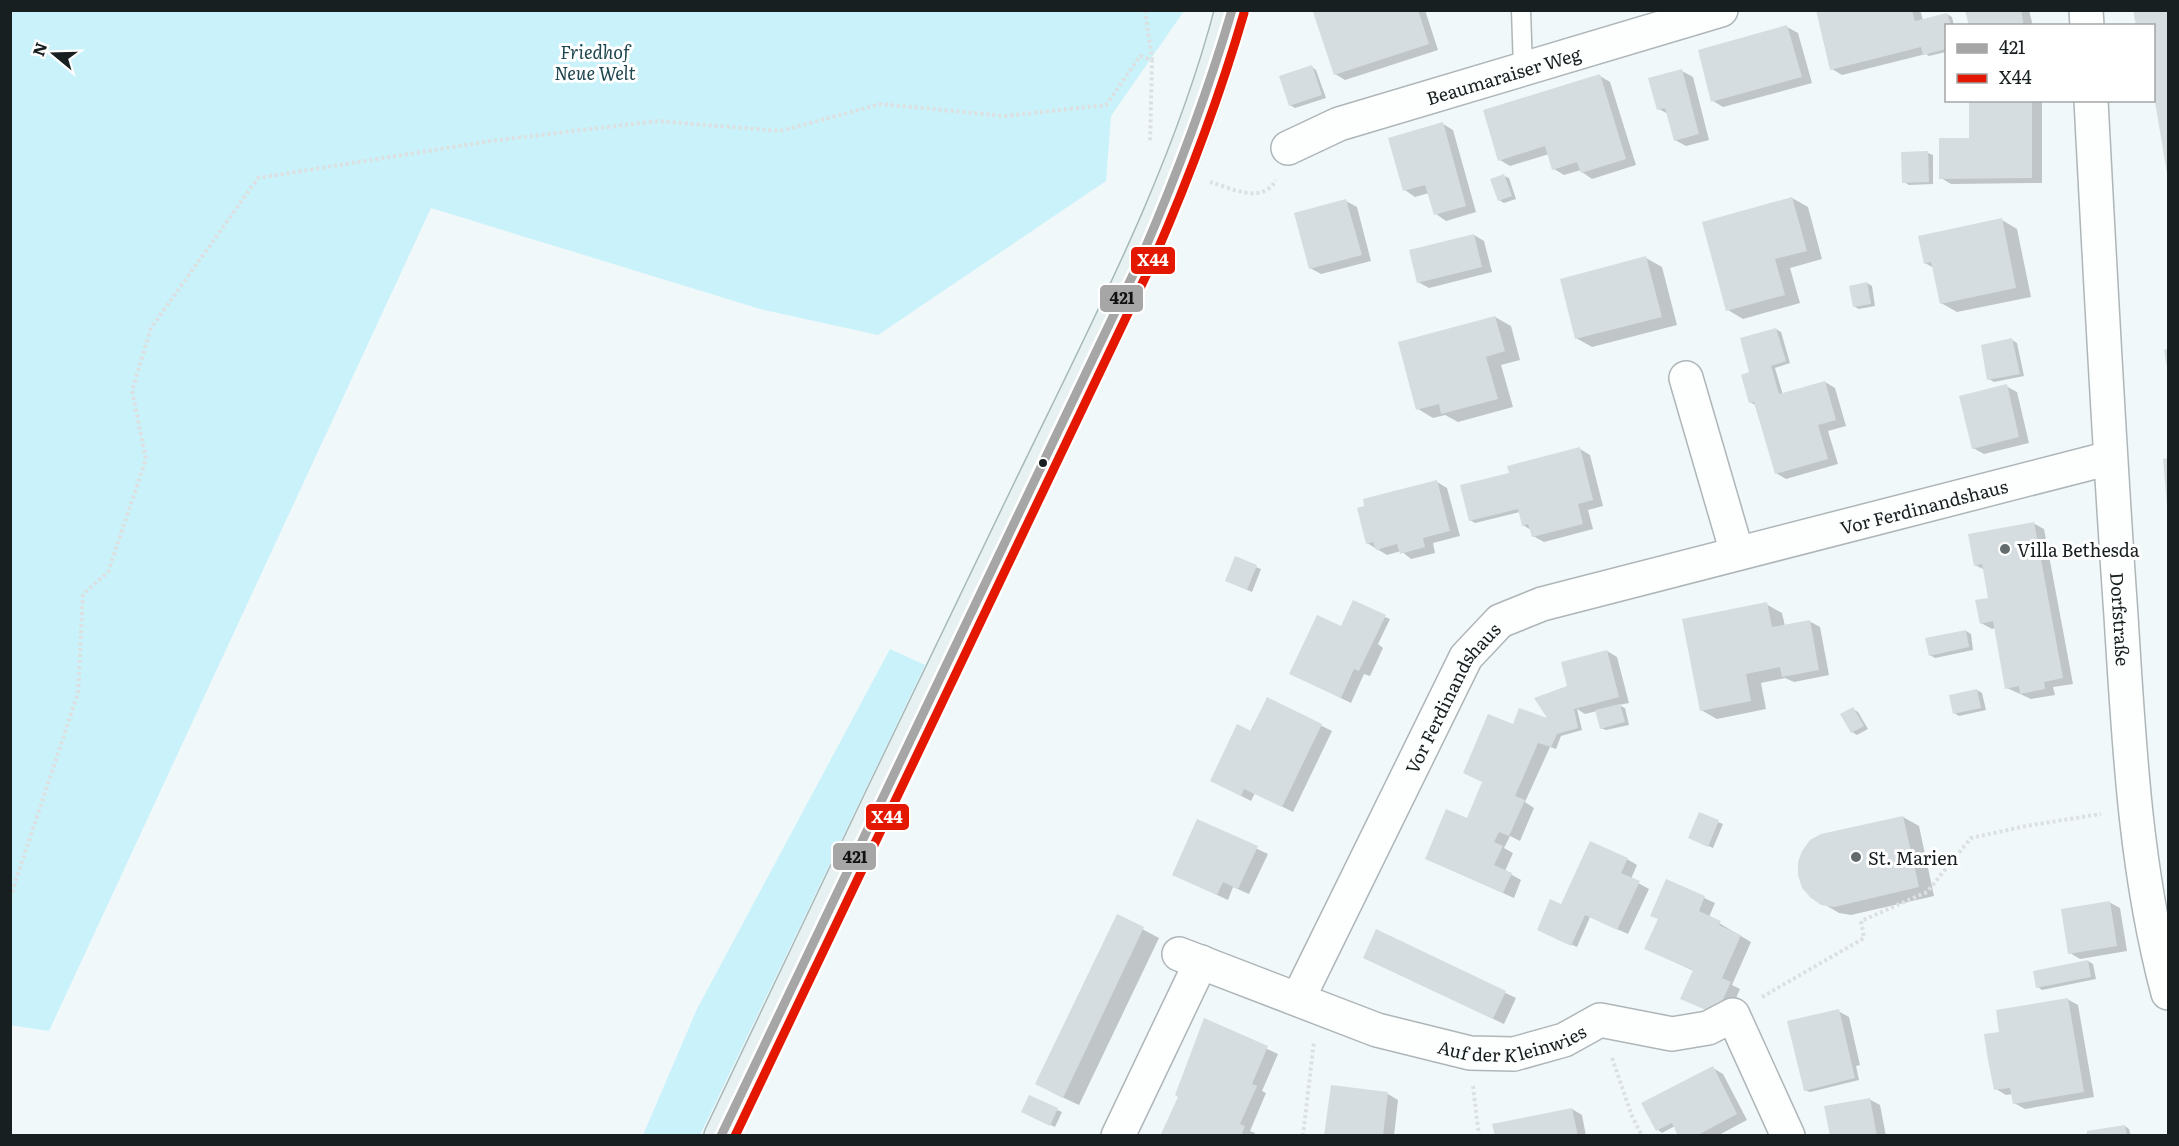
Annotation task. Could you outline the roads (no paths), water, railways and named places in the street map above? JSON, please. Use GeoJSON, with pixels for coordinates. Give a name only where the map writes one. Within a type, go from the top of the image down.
{"type":"FeatureCollection","features":[{"type":"Feature","properties":{"kind":"main road"},"geometry":{"type":"LineString","coordinates":[[721,1136],[1112,319],[1178,173],[1222,49],[1232,10]]}},
{"type":"Feature","properties":{"kind":"street","name":"Beaumaraiser Weg"},"geometry":{"type":"LineString","coordinates":[[1288,148],[1339,124],[1721,10]]}},
{"type":"Feature","properties":{"kind":"street","name":"Dorfstraße"},"geometry":{"type":"LineString","coordinates":[[2091,102],[2109,458],[2134,809],[2148,897],[2169,993]]}},
{"type":"Feature","properties":{"kind":"street"},"geometry":{"type":"LineString","coordinates":[[1686,378],[1737,553]]}},
{"type":"Feature","properties":{"kind":"street","name":"Vor Ferdinandshaus"},"geometry":{"type":"LineString","coordinates":[[1308,1003],[1466,657],[1500,621],[1542,604],[2109,458]]}},
{"type":"Feature","properties":{"kind":"street","name":"Auf der Kleinwies"},"geometry":{"type":"LineString","coordinates":[[1118,1136],[1190,958],[1377,1030],[1470,1053],[1514,1054],[1564,1040],[1600,1020],[1672,1034],[1708,1028],[1732,1015],[1788,1136]]}},
{"type":"Feature","properties":{"kind":"lane"},"geometry":{"type":"LineString","coordinates":[[1521,10],[1523,69]]}},
{"type":"Feature","properties":{"kind":"place","name":"Villa Bethesda"},"geometry":{"type":"Point","coordinates":[2005,549]}},
{"type":"Feature","properties":{"kind":"place","name":"St. Marien"},"geometry":{"type":"Point","coordinates":[1856,857]}},
{"type":"Feature","properties":{"kind":"park label","name":"Friedhof Neue Welt"},"geometry":{"type":"Point","coordinates":[595,61]}}]}
